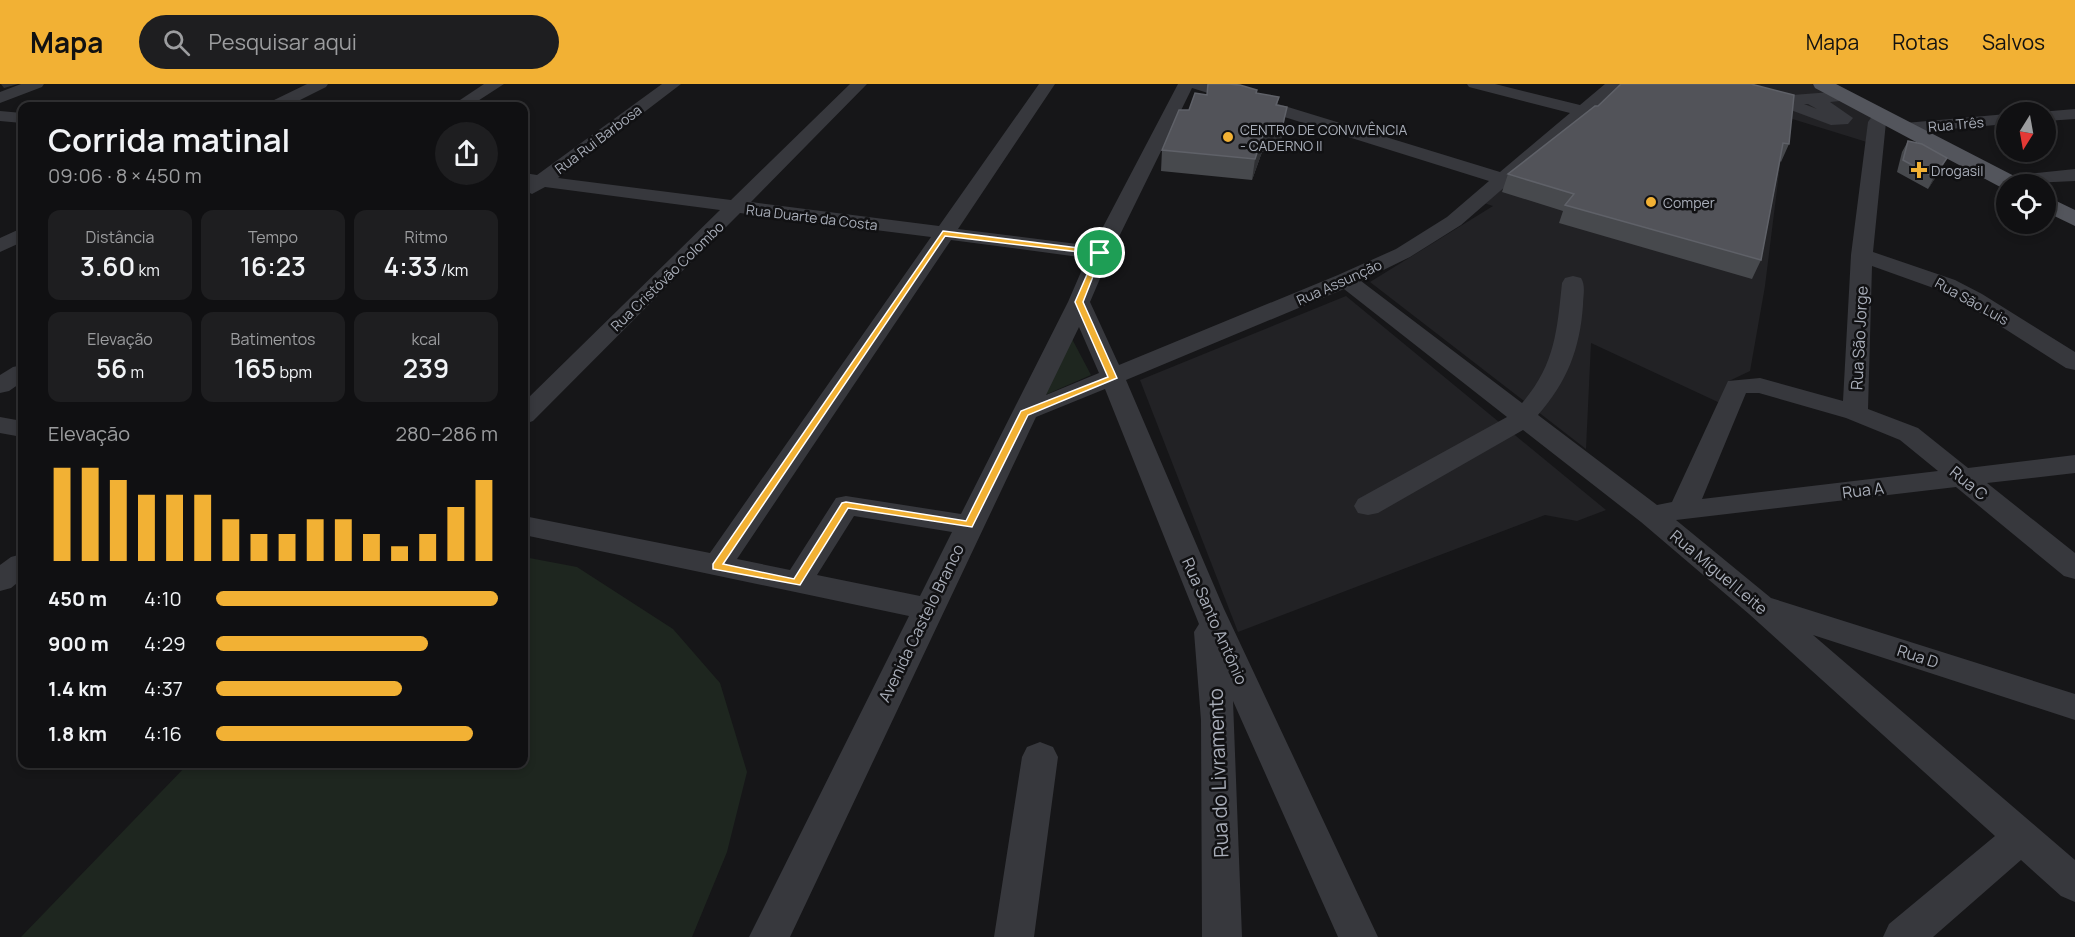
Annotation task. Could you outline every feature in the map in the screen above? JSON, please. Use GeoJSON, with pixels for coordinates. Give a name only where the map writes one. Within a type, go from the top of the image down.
{"type":"FeatureCollection","features":[{"type":"Feature","properties":{"kind":"main road"},"geometry":{"type":"LineString","coordinates":[[1816,91],[1844,96],[1996,176]]}},
{"type":"Feature","properties":{"kind":"main road"},"geometry":{"type":"LineString","coordinates":[[2056,209],[2075,219]]}},
{"type":"Feature","properties":{"kind":"street"},"geometry":{"type":"LineString","coordinates":[[0,98],[36,84]]}},
{"type":"Feature","properties":{"kind":"street"},"geometry":{"type":"LineString","coordinates":[[284,102],[320,84]]}},
{"type":"Feature","properties":{"kind":"street"},"geometry":{"type":"LineString","coordinates":[[466,102],[496,84]]}},
{"type":"Feature","properties":{"kind":"street","name":"Rua Rui Barbosa"},"geometry":{"type":"LineString","coordinates":[[533,180],[673,84]]}},
{"type":"Feature","properties":{"kind":"street","name":"Rua Cristóvão Colombo"},"geometry":{"type":"LineString","coordinates":[[528,412],[859,84]]}},
{"type":"Feature","properties":{"kind":"street"},"geometry":{"type":"LineString","coordinates":[[717,566],[1047,84]]}},
{"type":"Feature","properties":{"kind":"street","name":"Avenida Castelo Branco"},"geometry":{"type":"LineString","coordinates":[[769,937],[1079,302],[1100,253],[1186,84]]}},
{"type":"Feature","properties":{"kind":"street"},"geometry":{"type":"LineString","coordinates":[[1196,84],[1503,178]]}},
{"type":"Feature","properties":{"kind":"street"},"geometry":{"type":"LineString","coordinates":[[1475,84],[1583,111]]}},
{"type":"Feature","properties":{"kind":"street","name":"Rua Assunção"},"geometry":{"type":"LineString","coordinates":[[1024,413],[1347,280],[1403,253],[1454,221],[1616,84]]}},
{"type":"Feature","properties":{"kind":"street"},"geometry":{"type":"LineString","coordinates":[[1707,84],[1744,88],[1831,120],[1844,118],[1816,91],[1787,84]]}},
{"type":"Feature","properties":{"kind":"street"},"geometry":{"type":"LineString","coordinates":[[1780,101],[1816,91]]}},
{"type":"Feature","properties":{"kind":"street"},"geometry":{"type":"LineString","coordinates":[[2056,115],[2075,114]]}},
{"type":"Feature","properties":{"kind":"street"},"geometry":{"type":"LineString","coordinates":[[0,116],[18,118]]}},
{"type":"Feature","properties":{"kind":"street","name":"Rua São Jorge"},"geometry":{"type":"LineString","coordinates":[[1666,513],[1737,386],[1760,385],[1855,412],[1863,255],[1877,122],[1881,116]]}},
{"type":"Feature","properties":{"kind":"street","name":"Rua Três"},"geometry":{"type":"LineString","coordinates":[[1905,128],[1996,120]]}},
{"type":"Feature","properties":{"kind":"street"},"geometry":{"type":"LineString","coordinates":[[2056,177],[2075,175]]}},
{"type":"Feature","properties":{"kind":"street","name":"Rua Duarte da Costa"},"geometry":{"type":"LineString","coordinates":[[533,180],[736,208],[1100,253]]}},
{"type":"Feature","properties":{"kind":"street"},"geometry":{"type":"LineString","coordinates":[[0,246],[18,236]]}},
{"type":"Feature","properties":{"kind":"street","name":"Rua São Luis"},"geometry":{"type":"LineString","coordinates":[[1863,255],[1947,285],[1974,299],[2075,363]]}},
{"type":"Feature","properties":{"kind":"street","name":"Rua Miguel Leite"},"geometry":{"type":"LineString","coordinates":[[1347,280],[1523,417],[1666,513],[1760,606],[2075,884]]}},
{"type":"Feature","properties":{"kind":"street"},"geometry":{"type":"LineString","coordinates":[[1368,506],[1512,426],[1523,417],[1558,370],[1566,348],[1573,283]]}},
{"type":"Feature","properties":{"kind":"street","name":"Rua Santo Antônio"},"geometry":{"type":"LineString","coordinates":[[1079,302],[1113,378],[1208,609],[1358,937]]}},
{"type":"Feature","properties":{"kind":"street"},"geometry":{"type":"LineString","coordinates":[[0,386],[18,375]]}},
{"type":"Feature","properties":{"kind":"street","name":"Rua C"},"geometry":{"type":"LineString","coordinates":[[1855,412],[1909,434],[2075,569]]}},
{"type":"Feature","properties":{"kind":"street"},"geometry":{"type":"LineString","coordinates":[[0,425],[18,428]]}},
{"type":"Feature","properties":{"kind":"street","name":"Rua A"},"geometry":{"type":"LineString","coordinates":[[1666,513],[2075,464]]}},
{"type":"Feature","properties":{"kind":"street"},"geometry":{"type":"LineString","coordinates":[[797,583],[846,505],[969,525]]}},
{"type":"Feature","properties":{"kind":"street"},"geometry":{"type":"LineString","coordinates":[[528,526],[928,609]]}},
{"type":"Feature","properties":{"kind":"street"},"geometry":{"type":"LineString","coordinates":[[0,580],[18,567]]}},
{"type":"Feature","properties":{"kind":"street","name":"Rua D"},"geometry":{"type":"LineString","coordinates":[[1760,606],[2075,707]]}},
{"type":"Feature","properties":{"kind":"street","name":"Rua do Livramento"},"geometry":{"type":"LineString","coordinates":[[1208,609],[1218,720],[1222,937]]}},
{"type":"Feature","properties":{"kind":"street"},"geometry":{"type":"LineString","coordinates":[[1014,937],[1040,757]]}},
{"type":"Feature","properties":{"kind":"street"},"geometry":{"type":"LineString","coordinates":[[1902,937],[2021,837]]}},
{"type":"Feature","properties":{"kind":"shaded area"},"geometry":{"type":"Polygon","coordinates":[[[1621,84],[1812,84],[1872,118],[1870,143],[1786,117],[1765,286],[1750,371],[1729,381],[1720,403],[1591,343],[1586,449],[1370,282],[1493,206],[1484,203],[1621,84]]]}},
{"type":"Feature","properties":{"kind":"shaded area"},"geometry":{"type":"Polygon","coordinates":[[[1346,296],[1606,510],[1577,521],[1545,515],[1238,632],[1140,380],[1346,296]]]}},
{"type":"Feature","properties":{"kind":"shaded area"},"geometry":{"type":"Polygon","coordinates":[[[1071,337],[1091,375],[1045,395],[1071,337]]]}},
{"type":"Feature","properties":{"kind":"shaded area"},"geometry":{"type":"Polygon","coordinates":[[[528,558],[577,567],[673,629],[720,683],[747,772],[727,852],[692,937],[21,937],[184,768],[528,768],[528,558]]]}},
{"type":"Feature","properties":{"kind":"building","name":"CENTRO DE CONVIVÊNCIA - CADERNO II"},"geometry":{"type":"Polygon","coordinates":[[[1208,84],[1240,85],[1257,90],[1256,93],[1279,97],[1276,105],[1287,107],[1283,124],[1264,132],[1255,159],[1162,150],[1179,110],[1189,110],[1195,93],[1207,95],[1208,84]]]}},
{"type":"Feature","properties":{"kind":"building","name":"Comper"},"geometry":{"type":"Polygon","coordinates":[[[1621,84],[1751,84],[1794,95],[1789,144],[1783,143],[1761,260],[1565,205],[1574,194],[1508,174],[1595,106],[1598,106],[1621,84]]]}},
{"type":"Feature","properties":{"kind":"building"},"geometry":{"type":"Polygon","coordinates":[[[1908,141],[1922,144],[1947,158],[1934,177],[1903,160],[1908,141]]]}},
{"type":"Feature","properties":{"kind":"place","name":"CENTRO DE CONVIVÊNCIA - CADERNO II"},"geometry":{"type":"Point","coordinates":[1228,137]}},
{"type":"Feature","properties":{"kind":"place","name":"Drogasil"},"geometry":{"type":"Point","coordinates":[1919,170]}},
{"type":"Feature","properties":{"kind":"place","name":"Comper"},"geometry":{"type":"Point","coordinates":[1651,202]}},
{"type":"Feature","properties":{"kind":"route"},"geometry":{"type":"LineString","coordinates":[[943,234],[1100,253],[1079,302],[1113,378],[1024,413],[969,525],[846,505],[797,583],[717,566],[943,234]]}}]}
